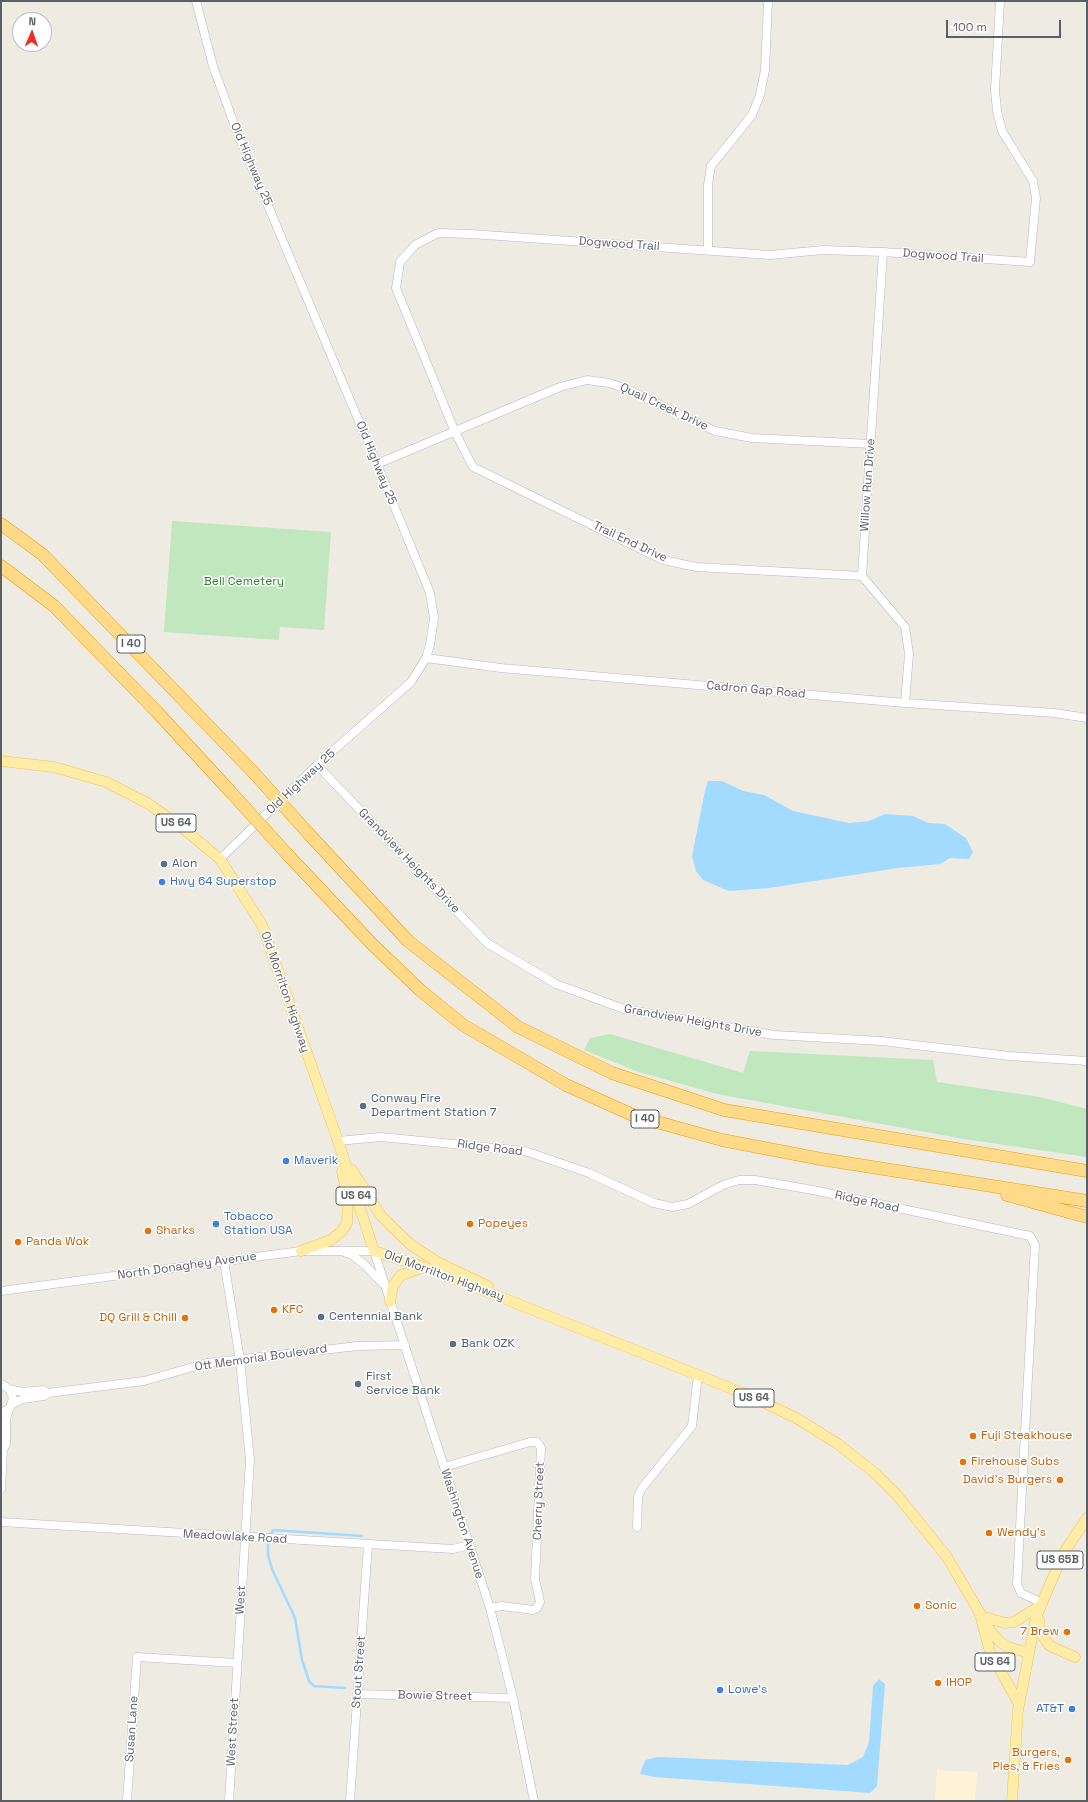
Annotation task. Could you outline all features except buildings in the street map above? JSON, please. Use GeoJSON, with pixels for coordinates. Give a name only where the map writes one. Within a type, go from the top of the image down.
{"type":"FeatureCollection","features":[{"type":"Feature","properties":{"kind":"highway","name":"I 40"},"geometry":{"type":"LineString","coordinates":[[1,524],[42,554],[254,773],[308,834],[408,941],[518,1027],[612,1073],[724,1110],[1087,1171]]}},
{"type":"Feature","properties":{"kind":"highway","name":"I 40"},"geometry":{"type":"LineString","coordinates":[[1,566],[54,606],[157,712],[372,944],[420,990],[463,1025],[566,1085],[635,1116],[722,1140],[821,1159],[1087,1201]]}},
{"type":"Feature","properties":{"kind":"highway"},"geometry":{"type":"LineString","coordinates":[[920,1174],[995,1191],[1087,1217]]}},
{"type":"Feature","properties":{"kind":"main road","name":"Old Morrilton Highway"},"geometry":{"type":"LineString","coordinates":[[1,761],[54,767],[106,782],[149,804],[185,830],[220,859],[262,925],[338,1141],[374,1251],[424,1267],[542,1313],[756,1399],[798,1419],[838,1444],[876,1474],[897,1495],[928,1531],[961,1580],[980,1616],[999,1642],[1008,1647],[1029,1653]]}},
{"type":"Feature","properties":{"kind":"main road"},"geometry":{"type":"LineString","coordinates":[[301,1251],[331,1240],[342,1231],[347,1223],[348,1198],[338,1141]]}},
{"type":"Feature","properties":{"kind":"main road"},"geometry":{"type":"LineString","coordinates":[[338,1141],[354,1174],[382,1216],[411,1245],[439,1263],[542,1313]]}},
{"type":"Feature","properties":{"kind":"main road"},"geometry":{"type":"LineString","coordinates":[[390,1302],[393,1286],[401,1275],[424,1267]]}},
{"type":"Feature","properties":{"kind":"main road","name":"US 65B"},"geometry":{"type":"LineString","coordinates":[[1029,1653],[1041,1605],[1063,1554],[1087,1518]]}},
{"type":"Feature","properties":{"kind":"main road"},"geometry":{"type":"LineString","coordinates":[[980,1616],[1005,1623],[1014,1622],[1041,1605]]}},
{"type":"Feature","properties":{"kind":"main road"},"geometry":{"type":"LineString","coordinates":[[1041,1605],[1039,1625],[1043,1638],[1050,1646],[1075,1658]]}},
{"type":"Feature","properties":{"kind":"main road","name":"US 64"},"geometry":{"type":"LineString","coordinates":[[980,1616],[990,1652],[1019,1704]]}},
{"type":"Feature","properties":{"kind":"main road","name":"US 64"},"geometry":{"type":"LineString","coordinates":[[1012,1801],[1019,1704],[1029,1653]]}},
{"type":"Feature","properties":{"kind":"street","name":"Old Highway 25"},"geometry":{"type":"LineString","coordinates":[[196,1],[213,66],[237,132],[430,593],[434,618],[430,645],[426,658],[411,682],[317,765],[220,859]]}},
{"type":"Feature","properties":{"kind":"street"},"geometry":{"type":"LineString","coordinates":[[708,249],[708,185],[711,166],[752,115],[760,95],[765,70],[768,1]]}},
{"type":"Feature","properties":{"kind":"street","name":"Dogwood Trail"},"geometry":{"type":"LineString","coordinates":[[455,432],[396,288],[400,262],[415,245],[438,233],[708,249],[770,255],[823,250],[883,252],[1030,262],[1036,198],[1033,181],[1002,131],[997,111],[995,90],[1000,1]]}},
{"type":"Feature","properties":{"kind":"street","name":"Willow Run Drive"},"geometry":{"type":"LineString","coordinates":[[862,576],[883,252]]}},
{"type":"Feature","properties":{"kind":"street","name":"Quail Creek Drive"},"geometry":{"type":"LineString","coordinates":[[377,464],[560,387],[587,380],[609,383],[627,389],[715,431],[752,438],[871,444]]}},
{"type":"Feature","properties":{"kind":"street","name":"Trail End Drive"},"geometry":{"type":"LineString","coordinates":[[455,432],[473,467],[663,560],[696,567],[862,576]]}},
{"type":"Feature","properties":{"kind":"street"},"geometry":{"type":"LineString","coordinates":[[862,576],[905,627],[909,654],[905,703]]}},
{"type":"Feature","properties":{"kind":"street","name":"Cadron Gap Road"},"geometry":{"type":"LineString","coordinates":[[426,658],[501,668],[905,703],[1055,713],[1087,718]]}},
{"type":"Feature","properties":{"kind":"street","name":"Grandview Heights Drive"},"geometry":{"type":"LineString","coordinates":[[317,765],[487,943],[556,984],[624,1009],[774,1035],[881,1041],[1009,1056],[1087,1061]]}},
{"type":"Feature","properties":{"kind":"street","name":"Ridge Road"},"geometry":{"type":"LineString","coordinates":[[338,1141],[381,1137],[525,1151],[589,1173],[654,1203],[672,1207],[688,1204],[723,1185],[739,1180],[755,1180],[813,1190],[1030,1236],[1035,1245],[1017,1584],[1022,1593],[1041,1605]]}},
{"type":"Feature","properties":{"kind":"street"},"geometry":{"type":"LineString","coordinates":[[339,1250],[352,1255],[365,1265],[379,1278],[385,1288]]}},
{"type":"Feature","properties":{"kind":"street","name":"North Donaghey Avenue"},"geometry":{"type":"LineString","coordinates":[[1,1291],[301,1251],[374,1251]]}},
{"type":"Feature","properties":{"kind":"street","name":"Washington Avenue"},"geometry":{"type":"LineString","coordinates":[[374,1251],[490,1608],[513,1698],[534,1801]]}},
{"type":"Feature","properties":{"kind":"street","name":"West"},"geometry":{"type":"LineString","coordinates":[[224,1262],[240,1360],[250,1460],[236,1663]]}},
{"type":"Feature","properties":{"kind":"street","name":"Ott Memorial Boulevard"},"geometry":{"type":"LineString","coordinates":[[1,1413],[23,1399],[44,1396],[48,1393],[144,1381],[208,1363],[358,1346],[406,1348]]}},
{"type":"Feature","properties":{"kind":"street"},"geometry":{"type":"LineString","coordinates":[[637,1527],[638,1497],[642,1488],[692,1426],[698,1375]]}},
{"type":"Feature","properties":{"kind":"street"},"geometry":{"type":"LineString","coordinates":[[1,1489],[2,1447],[6,1444],[6,1419],[12,1395],[4,1385]]}},
{"type":"Feature","properties":{"kind":"street","name":"Ott Memorial Boulevard"},"geometry":{"type":"LineString","coordinates":[[4,1385],[22,1392],[43,1390],[48,1393]]}},
{"type":"Feature","properties":{"kind":"street","name":"Cherry Street"},"geometry":{"type":"LineString","coordinates":[[444,1467],[530,1442],[537,1442],[541,1448],[535,1579],[540,1602],[537,1608],[533,1610],[502,1606],[490,1608]]}},
{"type":"Feature","properties":{"kind":"street","name":"Meadowlake Road"},"geometry":{"type":"LineString","coordinates":[[1,1522],[245,1538],[453,1549],[469,1545]]}},
{"type":"Feature","properties":{"kind":"street","name":"Stout Street"},"geometry":{"type":"LineString","coordinates":[[350,1801],[368,1544]]}},
{"type":"Feature","properties":{"kind":"street","name":"Susan Lane"},"geometry":{"type":"LineString","coordinates":[[127,1801],[137,1657],[236,1663]]}},
{"type":"Feature","properties":{"kind":"street","name":"West Street"},"geometry":{"type":"LineString","coordinates":[[229,1801],[236,1663]]}},
{"type":"Feature","properties":{"kind":"street","name":"Bowie Street"},"geometry":{"type":"LineString","coordinates":[[357,1694],[513,1698]]}},
{"type":"Feature","properties":{"kind":"shaded area"},"geometry":{"type":"Polygon","coordinates":[[[937,1770],[977,1772],[975,1801],[935,1800],[937,1770]]]}},
{"type":"Feature","properties":{"kind":"green space","name":"Bell Cemetery"},"geometry":{"type":"Polygon","coordinates":[[[172,521],[331,532],[324,630],[280,627],[279,640],[164,632],[172,521]]]}},
{"type":"Feature","properties":{"kind":"green space"},"geometry":{"type":"Polygon","coordinates":[[[610,1034],[743,1073],[750,1051],[933,1060],[937,1082],[1040,1097],[1087,1109],[1087,1157],[964,1139],[717,1094],[636,1071],[584,1050],[590,1038],[610,1034]]]}},
{"type":"Feature","properties":{"kind":"water"},"geometry":{"type":"Polygon","coordinates":[[[708,781],[722,781],[743,791],[764,795],[793,811],[849,823],[869,821],[885,814],[913,816],[928,823],[945,824],[966,838],[973,852],[969,859],[950,858],[940,864],[898,868],[769,888],[729,891],[703,880],[696,871],[692,856],[708,781]]]}},
{"type":"Feature","properties":{"kind":"water"},"geometry":{"type":"Polygon","coordinates":[[[879,1679],[885,1684],[877,1786],[870,1793],[655,1777],[640,1774],[645,1760],[659,1757],[848,1765],[863,1757],[869,1742],[873,1686],[879,1679]]]}},
{"type":"Feature","properties":{"kind":"waterway"},"geometry":{"type":"LineString","coordinates":[[345,1688],[314,1686],[309,1681],[302,1660],[295,1618],[272,1569],[268,1555],[268,1542],[273,1530],[362,1536]]}},
{"type":"Feature","properties":{"kind":"place","name":"Alon"},"geometry":{"type":"Point","coordinates":[164,864]}},
{"type":"Feature","properties":{"kind":"place","name":"Hwy 64 Superstop"},"geometry":{"type":"Point","coordinates":[162,882]}},
{"type":"Feature","properties":{"kind":"place","name":"Conway Fire Department Station 7"},"geometry":{"type":"Point","coordinates":[363,1106]}},
{"type":"Feature","properties":{"kind":"place","name":"Maverik"},"geometry":{"type":"Point","coordinates":[286,1161]}},
{"type":"Feature","properties":{"kind":"place","name":"Tobacco Station USA"},"geometry":{"type":"Point","coordinates":[216,1224]}},
{"type":"Feature","properties":{"kind":"place","name":"Popeyes"},"geometry":{"type":"Point","coordinates":[470,1224]}},
{"type":"Feature","properties":{"kind":"place","name":"Sharks"},"geometry":{"type":"Point","coordinates":[148,1231]}},
{"type":"Feature","properties":{"kind":"place","name":"Panda Wok"},"geometry":{"type":"Point","coordinates":[18,1242]}},
{"type":"Feature","properties":{"kind":"place","name":"KFC"},"geometry":{"type":"Point","coordinates":[274,1310]}},
{"type":"Feature","properties":{"kind":"place","name":"Centennial Bank"},"geometry":{"type":"Point","coordinates":[321,1317]}},
{"type":"Feature","properties":{"kind":"place","name":"DQ Grill & Chill"},"geometry":{"type":"Point","coordinates":[185,1318]}},
{"type":"Feature","properties":{"kind":"place","name":"Bank OZK"},"geometry":{"type":"Point","coordinates":[453,1344]}},
{"type":"Feature","properties":{"kind":"place","name":"First Service Bank"},"geometry":{"type":"Point","coordinates":[358,1384]}},
{"type":"Feature","properties":{"kind":"place","name":"Fuji Steakhouse"},"geometry":{"type":"Point","coordinates":[973,1436]}},
{"type":"Feature","properties":{"kind":"place","name":"Firehouse Subs"},"geometry":{"type":"Point","coordinates":[963,1462]}},
{"type":"Feature","properties":{"kind":"place","name":"David's Burgers"},"geometry":{"type":"Point","coordinates":[1060,1480]}},
{"type":"Feature","properties":{"kind":"place","name":"Wendy's"},"geometry":{"type":"Point","coordinates":[989,1533]}},
{"type":"Feature","properties":{"kind":"place","name":"Sonic"},"geometry":{"type":"Point","coordinates":[917,1606]}},
{"type":"Feature","properties":{"kind":"place","name":"7 Brew"},"geometry":{"type":"Point","coordinates":[1067,1632]}},
{"type":"Feature","properties":{"kind":"place","name":"IHOP"},"geometry":{"type":"Point","coordinates":[938,1683]}},
{"type":"Feature","properties":{"kind":"place","name":"Lowe's"},"geometry":{"type":"Point","coordinates":[720,1690]}},
{"type":"Feature","properties":{"kind":"place","name":"AT&T"},"geometry":{"type":"Point","coordinates":[1072,1709]}},
{"type":"Feature","properties":{"kind":"place","name":"Burgers, Pies, & Fries"},"geometry":{"type":"Point","coordinates":[1068,1760]}}]}
